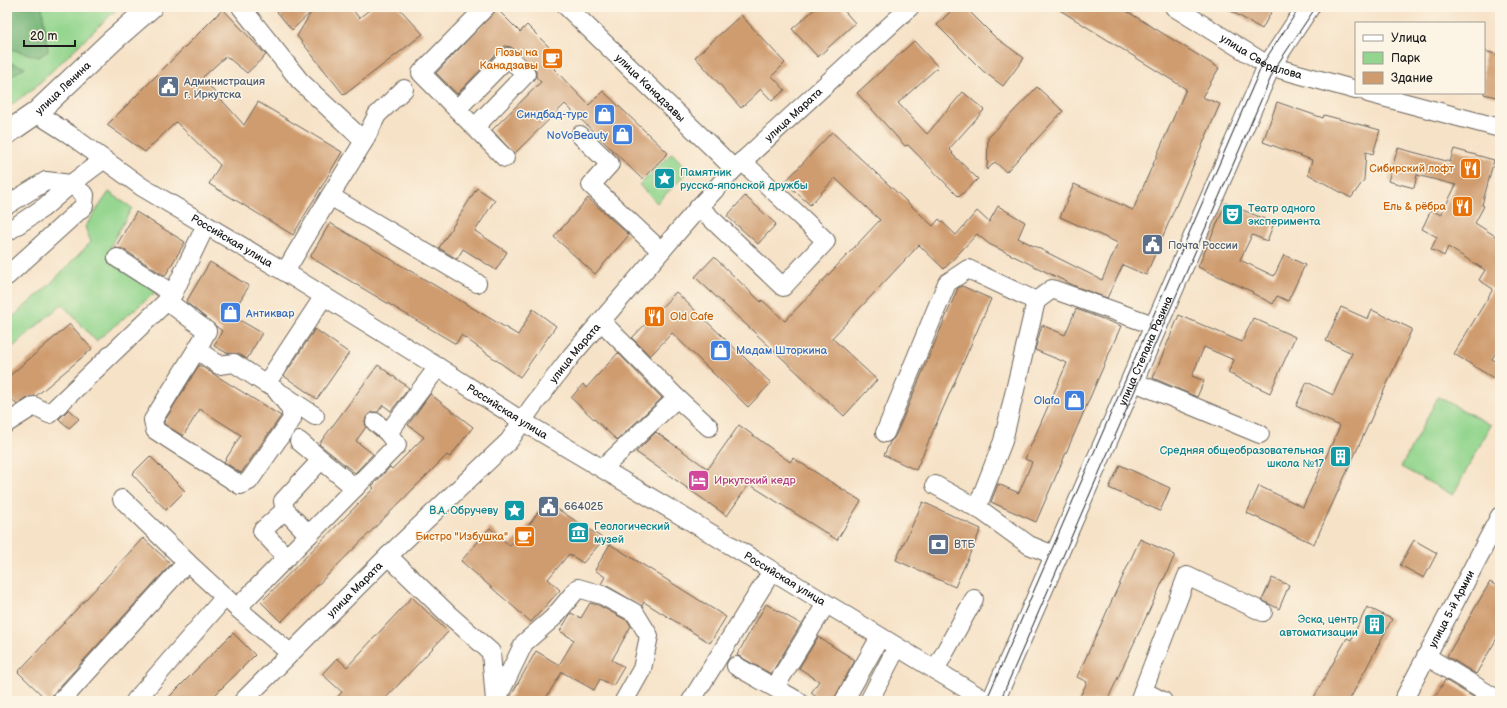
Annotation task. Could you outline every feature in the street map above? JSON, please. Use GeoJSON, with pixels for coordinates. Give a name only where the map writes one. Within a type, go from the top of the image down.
{"type":"FeatureCollection","features":[{"type":"Feature","properties":{"kind":"main road","name":"улица Ленина"},"geometry":{"type":"LineString","coordinates":[[7,133],[36,113],[112,41],[151,7]]}},
{"type":"Feature","properties":{"kind":"main road","name":"улица Степана Разина"},"geometry":{"type":"LineString","coordinates":[[993,701],[1269,66],[1308,7]]}},
{"type":"Feature","properties":{"kind":"street"},"geometry":{"type":"LineString","coordinates":[[241,7],[300,81],[364,141]]}},
{"type":"Feature","properties":{"kind":"street"},"geometry":{"type":"LineString","coordinates":[[486,7],[421,73],[505,158]]}},
{"type":"Feature","properties":{"kind":"street","name":"улица Канадзавы"},"geometry":{"type":"LineString","coordinates":[[567,7],[715,150],[738,165],[826,240],[783,287],[699,207]]}},
{"type":"Feature","properties":{"kind":"street","name":"улица Марата"},"geometry":{"type":"LineString","coordinates":[[246,700],[290,653],[388,556],[509,441],[522,421],[572,355],[699,207],[738,165],[910,7]]}},
{"type":"Feature","properties":{"kind":"street","name":"улица Свердлова"},"geometry":{"type":"LineString","coordinates":[[1174,7],[1269,66],[1355,90]]}},
{"type":"Feature","properties":{"kind":"street"},"geometry":{"type":"LineString","coordinates":[[457,109],[508,56],[526,74],[475,127]]}},
{"type":"Feature","properties":{"kind":"street"},"geometry":{"type":"LineString","coordinates":[[285,272],[364,141],[377,115],[404,89]]}},
{"type":"Feature","properties":{"kind":"street"},"geometry":{"type":"LineString","coordinates":[[1372,94],[1500,128]]}},
{"type":"Feature","properties":{"kind":"street","name":"Российская улица"},"geometry":{"type":"LineString","coordinates":[[36,113],[69,134],[142,187],[324,296],[522,421],[603,468],[986,701]]}},
{"type":"Feature","properties":{"kind":"street"},"geometry":{"type":"LineString","coordinates":[[580,135],[610,164],[591,185],[661,251]]}},
{"type":"Feature","properties":{"kind":"street"},"geometry":{"type":"LineString","coordinates":[[7,232],[43,208],[71,184],[103,160]]}},
{"type":"Feature","properties":{"kind":"street"},"geometry":{"type":"LineString","coordinates":[[7,205],[46,181],[71,184],[85,195],[84,206],[7,276]]}},
{"type":"Feature","properties":{"kind":"street"},"geometry":{"type":"LineString","coordinates":[[330,196],[477,283]]}},
{"type":"Feature","properties":{"kind":"street"},"geometry":{"type":"LineString","coordinates":[[7,423],[34,406],[49,414],[170,297],[206,225]]}},
{"type":"Feature","properties":{"kind":"street"},"geometry":{"type":"LineString","coordinates":[[117,258],[170,297],[207,331],[153,420],[155,430],[240,485],[249,481],[292,419],[290,408],[271,387]]}},
{"type":"Feature","properties":{"kind":"street"},"geometry":{"type":"LineString","coordinates":[[885,433],[946,283],[968,269],[1036,300]]}},
{"type":"Feature","properties":{"kind":"street"},"geometry":{"type":"LineString","coordinates":[[977,508],[1003,441],[1036,300],[1052,289],[1156,326]]}},
{"type":"Feature","properties":{"kind":"street"},"geometry":{"type":"LineString","coordinates":[[271,387],[324,296]]}},
{"type":"Feature","properties":{"kind":"street"},"geometry":{"type":"LineString","coordinates":[[601,321],[677,398],[708,427]]}},
{"type":"Feature","properties":{"kind":"street"},"geometry":{"type":"LineString","coordinates":[[200,344],[203,354],[219,364],[234,364],[315,416]]}},
{"type":"Feature","properties":{"kind":"street"},"geometry":{"type":"LineString","coordinates":[[134,701],[231,603],[287,558],[397,445],[382,428],[438,367]]}},
{"type":"Feature","properties":{"kind":"street"},"geometry":{"type":"LineString","coordinates":[[1132,381],[1260,434]]}},
{"type":"Feature","properties":{"kind":"street"},"geometry":{"type":"LineString","coordinates":[[603,468],[677,398]]}},
{"type":"Feature","properties":{"kind":"street"},"geometry":{"type":"LineString","coordinates":[[299,441],[355,488]]}},
{"type":"Feature","properties":{"kind":"street"},"geometry":{"type":"LineString","coordinates":[[309,536],[285,510],[283,501],[321,460]]}},
{"type":"Feature","properties":{"kind":"street"},"geometry":{"type":"LineString","coordinates":[[935,485],[977,508],[1029,545],[1056,556]]}},
{"type":"Feature","properties":{"kind":"street"},"geometry":{"type":"LineString","coordinates":[[122,499],[231,603],[290,653]]}},
{"type":"Feature","properties":{"kind":"street"},"geometry":{"type":"LineString","coordinates":[[285,510],[262,531],[287,558]]}},
{"type":"Feature","properties":{"kind":"street","name":"улица 5-й Армии"},"geometry":{"type":"LineString","coordinates":[[1403,701],[1500,516]]}},
{"type":"Feature","properties":{"kind":"street"},"geometry":{"type":"LineString","coordinates":[[388,556],[448,614],[491,652],[495,701]]}},
{"type":"Feature","properties":{"kind":"street"},"geometry":{"type":"LineString","coordinates":[[61,701],[187,562]]}},
{"type":"Feature","properties":{"kind":"street"},"geometry":{"type":"LineString","coordinates":[[691,701],[772,571]]}},
{"type":"Feature","properties":{"kind":"street"},"geometry":{"type":"LineString","coordinates":[[1164,701],[1141,696],[1187,576],[1263,612]]}},
{"type":"Feature","properties":{"kind":"street"},"geometry":{"type":"LineString","coordinates":[[495,701],[524,643],[553,618],[578,588],[602,595],[635,613],[649,636],[642,669],[624,701]]}},
{"type":"Feature","properties":{"kind":"street"},"geometry":{"type":"LineString","coordinates":[[936,670],[974,599]]}},
{"type":"Feature","properties":{"kind":"street"},"geometry":{"type":"LineString","coordinates":[[774,687],[826,604]]}},
{"type":"Feature","properties":{"kind":"street"},"geometry":{"type":"LineString","coordinates":[[844,701],[880,637]]}},
{"type":"Feature","properties":{"kind":"street"},"geometry":{"type":"LineString","coordinates":[[869,701],[897,647]]}},
{"type":"Feature","properties":{"kind":"street"},"geometry":{"type":"LineString","coordinates":[[1426,656],[1500,701]]}},
{"type":"Feature","properties":{"kind":"street"},"geometry":{"type":"LineString","coordinates":[[736,666],[798,701]]}},
{"type":"Feature","properties":{"kind":"green space"},"geometry":{"type":"Polygon","coordinates":[[[7,7],[119,7],[34,88],[7,108],[7,7]]]}},
{"type":"Feature","properties":{"kind":"green space"},"geometry":{"type":"Polygon","coordinates":[[[7,7],[42,7],[48,51],[39,57],[7,48],[7,7]]]}},
{"type":"Feature","properties":{"kind":"green space"},"geometry":{"type":"Polygon","coordinates":[[[7,62],[25,67],[7,79],[7,62]]]}},
{"type":"Feature","properties":{"kind":"green space"},"geometry":{"type":"Polygon","coordinates":[[[672,153],[689,171],[657,203],[639,185],[672,153]]]}},
{"type":"Feature","properties":{"kind":"green space"},"geometry":{"type":"Polygon","coordinates":[[[109,192],[132,208],[113,241],[107,257],[157,291],[96,341],[62,304],[7,352],[7,322],[48,286],[91,242],[85,227],[109,192]]]}},
{"type":"Feature","properties":{"kind":"green space"},"geometry":{"type":"Polygon","coordinates":[[[1438,397],[1491,425],[1453,495],[1401,467],[1438,397]]]}},
{"type":"Feature","properties":{"kind":"building"},"geometry":{"type":"Polygon","coordinates":[[[273,7],[351,7],[359,18],[373,7],[398,7],[423,34],[344,95],[297,36],[312,11],[292,30],[273,7]]]}},
{"type":"Feature","properties":{"kind":"building"},"geometry":{"type":"Polygon","coordinates":[[[817,7],[841,7],[855,23],[818,57],[792,29],[817,7]]]}},
{"type":"Feature","properties":{"kind":"building"},"geometry":{"type":"Polygon","coordinates":[[[955,7],[965,7],[995,37],[1024,58],[1003,86],[983,71],[937,25],[955,7]]]}},
{"type":"Feature","properties":{"kind":"building"},"geometry":{"type":"Polygon","coordinates":[[[1055,7],[1120,7],[1219,68],[1202,97],[1220,104],[1146,275],[1123,265],[1107,298],[1077,287],[989,244],[977,234],[944,269],[919,245],[832,338],[877,380],[844,416],[695,277],[714,257],[761,302],[762,300],[785,321],[880,220],[835,178],[810,205],[785,182],[832,132],[933,226],[939,219],[956,235],[977,211],[989,222],[998,206],[1025,222],[1018,238],[1102,280],[1118,243],[1060,217],[1074,184],[1133,210],[1186,89],[1055,7]]]}},
{"type":"Feature","properties":{"kind":"building"},"geometry":{"type":"Polygon","coordinates":[[[1224,7],[1274,7],[1262,29],[1224,7]]]}},
{"type":"Feature","properties":{"kind":"building"},"geometry":{"type":"Polygon","coordinates":[[[223,9],[266,55],[247,73],[226,56],[202,78],[244,125],[258,102],[342,152],[293,235],[209,184],[220,165],[176,122],[145,152],[107,125],[223,9]]]}},
{"type":"Feature","properties":{"kind":"building"},"geometry":{"type":"Polygon","coordinates":[[[497,9],[520,32],[527,25],[563,61],[554,69],[589,105],[603,91],[668,153],[642,179],[565,104],[514,154],[492,130],[541,82],[536,77],[536,71],[533,66],[511,47],[505,46],[457,94],[436,73],[497,9]]]}},
{"type":"Feature","properties":{"kind":"building"},"geometry":{"type":"Polygon","coordinates":[[[741,15],[785,63],[772,76],[785,90],[772,101],[761,89],[741,108],[695,57],[741,15]]]}},
{"type":"Feature","properties":{"kind":"building"},"geometry":{"type":"Polygon","coordinates":[[[914,41],[938,67],[898,103],[927,134],[963,92],[984,110],[949,149],[953,153],[952,154],[978,179],[959,197],[908,145],[905,146],[857,93],[914,41]]]}},
{"type":"Feature","properties":{"kind":"building"},"geometry":{"type":"Polygon","coordinates":[[[1485,51],[1500,55],[1500,98],[1484,94],[1485,51]]]}},
{"type":"Feature","properties":{"kind":"building"},"geometry":{"type":"Polygon","coordinates":[[[1037,87],[1063,111],[1006,172],[995,162],[987,170],[988,138],[1037,87]]]}},
{"type":"Feature","properties":{"kind":"building"},"geometry":{"type":"Polygon","coordinates":[[[1277,102],[1323,118],[1324,115],[1380,130],[1373,154],[1366,152],[1364,180],[1351,198],[1308,174],[1312,160],[1263,142],[1277,102]]]}},
{"type":"Feature","properties":{"kind":"building"},"geometry":{"type":"Polygon","coordinates":[[[1398,148],[1450,162],[1454,149],[1494,160],[1482,205],[1484,206],[1475,223],[1500,239],[1500,346],[1492,359],[1500,364],[1500,372],[1495,379],[1454,354],[1493,289],[1479,280],[1485,270],[1448,247],[1444,256],[1431,249],[1437,237],[1422,229],[1431,210],[1441,215],[1456,185],[1417,175],[1414,188],[1388,181],[1398,148]]]}},
{"type":"Feature","properties":{"kind":"building"},"geometry":{"type":"Polygon","coordinates":[[[477,188],[495,200],[475,231],[507,252],[496,270],[463,249],[457,259],[439,248],[477,188]]]}},
{"type":"Feature","properties":{"kind":"building"},"geometry":{"type":"Polygon","coordinates":[[[745,196],[776,224],[758,244],[727,216],[745,196]]]}},
{"type":"Feature","properties":{"kind":"building"},"geometry":{"type":"Polygon","coordinates":[[[588,198],[629,235],[595,274],[554,237],[588,198]]]}},
{"type":"Feature","properties":{"kind":"building"},"geometry":{"type":"Polygon","coordinates":[[[1226,203],[1274,223],[1267,241],[1252,235],[1240,260],[1274,276],[1284,255],[1305,265],[1288,301],[1277,296],[1273,304],[1252,293],[1253,292],[1198,267],[1226,203]]]}},
{"type":"Feature","properties":{"kind":"building"},"geometry":{"type":"Polygon","coordinates":[[[136,212],[185,242],[165,276],[123,249],[115,248],[136,212]]]}},
{"type":"Feature","properties":{"kind":"building"},"geometry":{"type":"Polygon","coordinates":[[[330,223],[518,335],[533,309],[556,326],[520,377],[461,335],[456,344],[310,257],[330,223]]]}},
{"type":"Feature","properties":{"kind":"building"},"geometry":{"type":"Polygon","coordinates":[[[210,262],[249,286],[231,315],[262,333],[247,359],[239,354],[227,353],[214,346],[222,331],[186,302],[210,262]]]}},
{"type":"Feature","properties":{"kind":"building"},"geometry":{"type":"Polygon","coordinates":[[[962,286],[991,299],[916,470],[884,455],[890,442],[895,437],[958,288],[962,286]]]}},
{"type":"Feature","properties":{"kind":"building"},"geometry":{"type":"Polygon","coordinates":[[[676,292],[771,383],[748,407],[672,333],[650,356],[632,338],[676,292]]]}},
{"type":"Feature","properties":{"kind":"building","name":"Средняя общеобразовательная школа №17"},"geometry":{"type":"Polygon","coordinates":[[[1341,307],[1368,319],[1372,310],[1412,329],[1314,544],[1247,513],[1259,486],[1303,507],[1340,426],[1296,406],[1307,382],[1333,395],[1352,353],[1326,341],[1341,307]]]}},
{"type":"Feature","properties":{"kind":"building"},"geometry":{"type":"Polygon","coordinates":[[[1076,309],[1121,326],[1036,522],[991,502],[998,484],[1019,493],[1032,462],[1025,459],[1067,363],[1035,350],[1042,325],[1065,335],[1076,309]]]}},
{"type":"Feature","properties":{"kind":"building"},"geometry":{"type":"Polygon","coordinates":[[[1179,315],[1242,342],[1253,318],[1295,337],[1270,393],[1228,373],[1234,360],[1204,347],[1192,376],[1204,381],[1197,397],[1153,378],[1179,315]]]}},
{"type":"Feature","properties":{"kind":"building"},"geometry":{"type":"Polygon","coordinates":[[[70,324],[92,349],[36,396],[29,397],[17,405],[7,393],[7,378],[70,324]]]}},
{"type":"Feature","properties":{"kind":"building"},"geometry":{"type":"Polygon","coordinates":[[[315,329],[349,353],[317,399],[284,376],[315,329]]]}},
{"type":"Feature","properties":{"kind":"building"},"geometry":{"type":"Polygon","coordinates":[[[618,353],[662,398],[617,440],[571,398],[583,384],[586,388],[618,353]]]}},
{"type":"Feature","properties":{"kind":"building"},"geometry":{"type":"Polygon","coordinates":[[[199,365],[281,416],[241,473],[224,462],[241,435],[200,409],[183,436],[164,424],[199,365]]]}},
{"type":"Feature","properties":{"kind":"building"},"geometry":{"type":"Polygon","coordinates":[[[378,365],[409,388],[391,411],[383,405],[378,412],[372,412],[367,416],[365,421],[366,427],[356,441],[373,454],[355,473],[319,444],[378,365]]]}},
{"type":"Feature","properties":{"kind":"building"},"geometry":{"type":"Polygon","coordinates":[[[430,394],[473,427],[450,457],[447,455],[281,622],[261,602],[374,488],[372,486],[390,467],[392,469],[424,437],[408,425],[430,394]]]}},
{"type":"Feature","properties":{"kind":"building"},"geometry":{"type":"Polygon","coordinates":[[[69,409],[79,419],[69,428],[59,419],[69,409]]]}},
{"type":"Feature","properties":{"kind":"building"},"geometry":{"type":"Polygon","coordinates":[[[739,425],[790,462],[793,458],[861,501],[837,540],[749,484],[727,516],[636,452],[656,432],[708,469],[739,425]]]}},
{"type":"Feature","properties":{"kind":"building"},"geometry":{"type":"Polygon","coordinates":[[[150,456],[185,491],[166,510],[132,474],[150,456]]]}},
{"type":"Feature","properties":{"kind":"building"},"geometry":{"type":"Polygon","coordinates":[[[1120,465],[1170,488],[1160,511],[1109,488],[1120,465]]]}},
{"type":"Feature","properties":{"kind":"building"},"geometry":{"type":"Polygon","coordinates":[[[545,501],[604,539],[583,563],[569,554],[548,579],[560,590],[531,622],[461,561],[490,528],[510,546],[532,521],[545,501]]]}},
{"type":"Feature","properties":{"kind":"building","name":"ВТБ"},"geometry":{"type":"Polygon","coordinates":[[[923,502],[981,529],[955,587],[896,560],[923,502]]]}},
{"type":"Feature","properties":{"kind":"building"},"geometry":{"type":"Polygon","coordinates":[[[143,538],[171,564],[53,694],[51,700],[48,701],[18,672],[143,538]]]}},
{"type":"Feature","properties":{"kind":"building"},"geometry":{"type":"Polygon","coordinates":[[[1140,539],[1175,555],[1107,701],[1078,701],[1087,682],[1077,677],[1140,539]]]}},
{"type":"Feature","properties":{"kind":"building"},"geometry":{"type":"Polygon","coordinates":[[[1414,540],[1437,553],[1424,578],[1400,565],[1414,540]]]}},
{"type":"Feature","properties":{"kind":"building"},"geometry":{"type":"Polygon","coordinates":[[[610,544],[726,617],[710,643],[644,602],[642,606],[601,584],[605,577],[595,570],[610,544]]]}},
{"type":"Feature","properties":{"kind":"building"},"geometry":{"type":"Polygon","coordinates":[[[1272,578],[1289,585],[1279,609],[1262,600],[1272,578]]]}},
{"type":"Feature","properties":{"kind":"building"},"geometry":{"type":"Polygon","coordinates":[[[1490,582],[1500,588],[1500,633],[1476,674],[1447,656],[1490,582]]]}},
{"type":"Feature","properties":{"kind":"building"},"geometry":{"type":"Polygon","coordinates":[[[412,597],[448,632],[383,701],[334,701],[342,692],[322,674],[337,658],[347,667],[412,597]]]}},
{"type":"Feature","properties":{"kind":"building"},"geometry":{"type":"Polygon","coordinates":[[[590,603],[598,605],[628,621],[631,626],[612,660],[624,667],[613,686],[600,679],[594,690],[562,672],[544,701],[508,701],[536,651],[559,665],[574,640],[560,631],[571,613],[581,618],[590,603]]]}},
{"type":"Feature","properties":{"kind":"building"},"geometry":{"type":"Polygon","coordinates":[[[766,604],[801,624],[771,674],[737,655],[766,604]]]}},
{"type":"Feature","properties":{"kind":"building"},"geometry":{"type":"Polygon","coordinates":[[[1367,607],[1392,619],[1349,701],[1312,701],[1347,638],[1351,640],[1367,607]]]}},
{"type":"Feature","properties":{"kind":"building"},"geometry":{"type":"Polygon","coordinates":[[[233,633],[255,655],[209,701],[165,701],[233,633]]]}},
{"type":"Feature","properties":{"kind":"building"},"geometry":{"type":"Polygon","coordinates":[[[818,637],[855,660],[833,701],[822,701],[811,693],[819,681],[799,668],[818,637]]]}},
{"type":"Feature","properties":{"kind":"building"},"geometry":{"type":"Polygon","coordinates":[[[1445,680],[1480,701],[1433,701],[1445,680]]]}},
{"type":"Feature","properties":{"kind":"tram line"},"geometry":{"type":"LineString","coordinates":[[986,701],[1263,63],[1300,7]]}},
{"type":"Feature","properties":{"kind":"tram line"},"geometry":{"type":"LineString","coordinates":[[1000,701],[1275,68],[1316,7]]}},
{"type":"Feature","properties":{"kind":"place","name":"Позы на Канадзавы"},"geometry":{"type":"Point","coordinates":[553,58]}},
{"type":"Feature","properties":{"kind":"place","name":"Администрация г. Иркутска"},"geometry":{"type":"Point","coordinates":[169,87]}},
{"type":"Feature","properties":{"kind":"place","name":"Синдбад-турс"},"geometry":{"type":"Point","coordinates":[604,114]}},
{"type":"Feature","properties":{"kind":"place","name":"NoVoBeauty"},"geometry":{"type":"Point","coordinates":[623,135]}},
{"type":"Feature","properties":{"kind":"place","name":"Сибирский лофт"},"geometry":{"type":"Point","coordinates":[1470,168]}},
{"type":"Feature","properties":{"kind":"place","name":"Памятник русско-японской дружбы"},"geometry":{"type":"Point","coordinates":[665,178]}},
{"type":"Feature","properties":{"kind":"place","name":"Ель & рёбра"},"geometry":{"type":"Point","coordinates":[1462,206]}},
{"type":"Feature","properties":{"kind":"place","name":"Театр одного эксперимента"},"geometry":{"type":"Point","coordinates":[1232,214]}},
{"type":"Feature","properties":{"kind":"place","name":"Почта России"},"geometry":{"type":"Point","coordinates":[1152,245]}},
{"type":"Feature","properties":{"kind":"place","name":"Антиквар"},"geometry":{"type":"Point","coordinates":[231,313]}},
{"type":"Feature","properties":{"kind":"place","name":"Old Cafe"},"geometry":{"type":"Point","coordinates":[655,316]}},
{"type":"Feature","properties":{"kind":"place","name":"Мадам Шторкина"},"geometry":{"type":"Point","coordinates":[720,350]}},
{"type":"Feature","properties":{"kind":"place","name":"Olafa"},"geometry":{"type":"Point","coordinates":[1075,400]}},
{"type":"Feature","properties":{"kind":"place","name":"Средняя общеобразовательная школа №17"},"geometry":{"type":"Point","coordinates":[1340,456]}},
{"type":"Feature","properties":{"kind":"place","name":"Иркутский кедр"},"geometry":{"type":"Point","coordinates":[698,480]}},
{"type":"Feature","properties":{"kind":"place","name":"664025"},"geometry":{"type":"Point","coordinates":[549,506]}},
{"type":"Feature","properties":{"kind":"place","name":"В.А. Обручеву"},"geometry":{"type":"Point","coordinates":[514,510]}},
{"type":"Feature","properties":{"kind":"place","name":"Геологический музей"},"geometry":{"type":"Point","coordinates":[578,532]}},
{"type":"Feature","properties":{"kind":"place","name":"Бистро \"Избушка\""},"geometry":{"type":"Point","coordinates":[524,536]}},
{"type":"Feature","properties":{"kind":"place","name":"ВТБ"},"geometry":{"type":"Point","coordinates":[939,544]}},
{"type":"Feature","properties":{"kind":"place","name":"Эска, центр автоматизации"},"geometry":{"type":"Point","coordinates":[1374,625]}}]}
